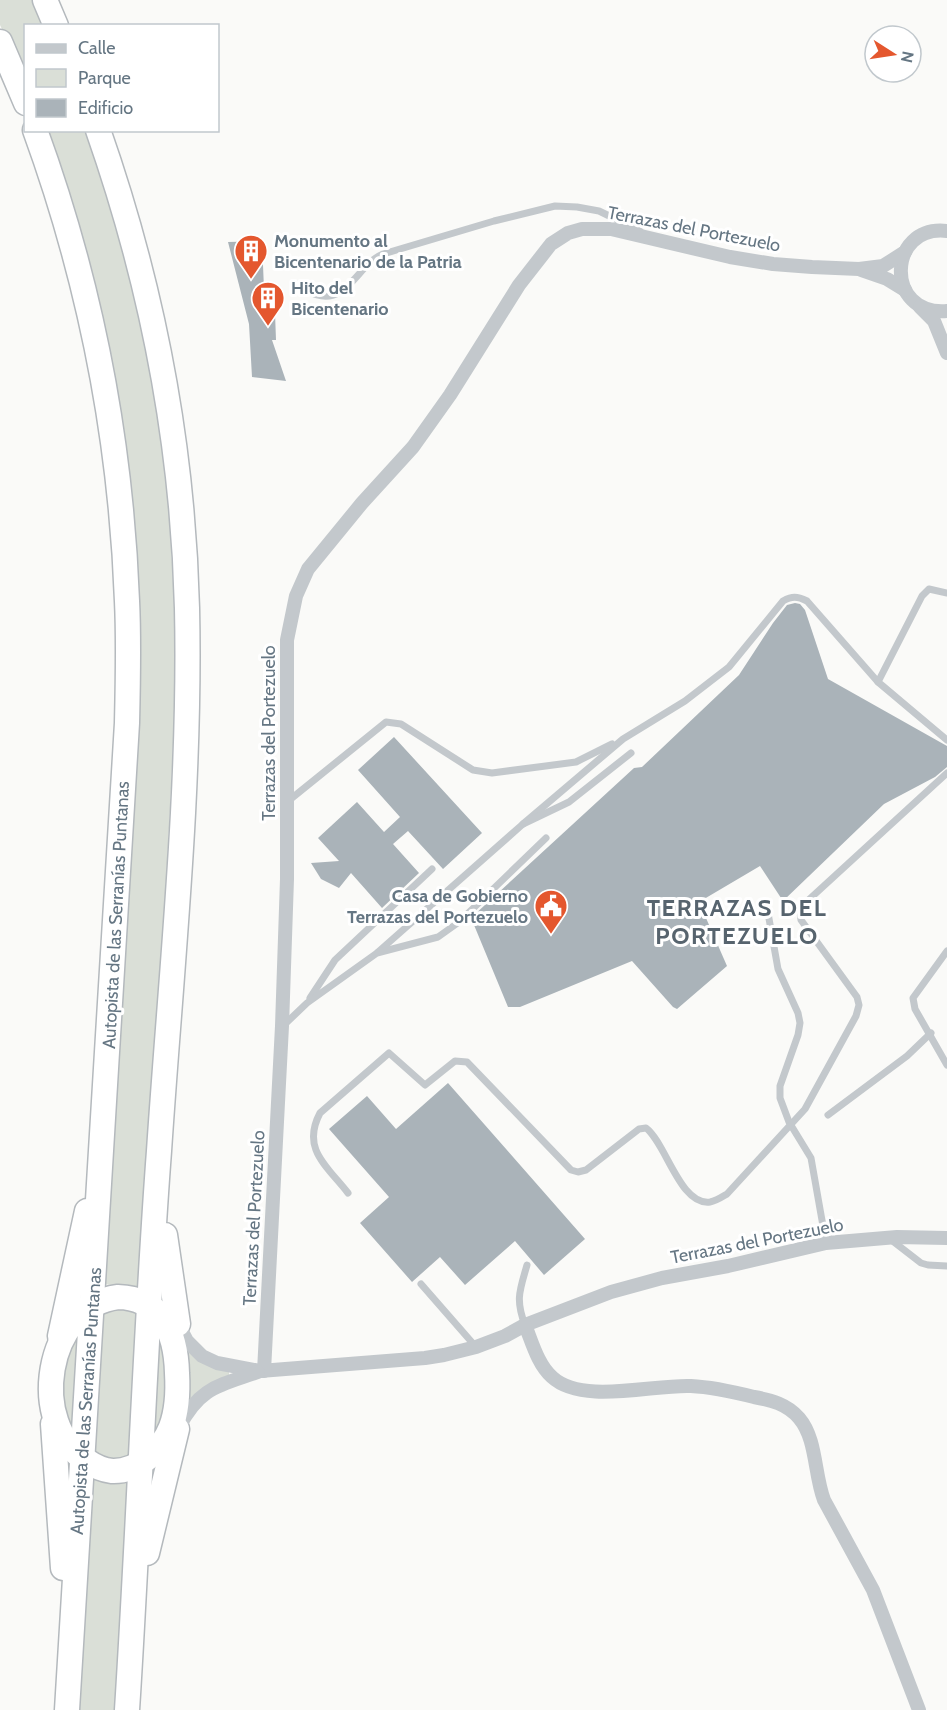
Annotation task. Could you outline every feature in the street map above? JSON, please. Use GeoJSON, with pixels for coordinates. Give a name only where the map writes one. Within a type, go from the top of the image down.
{"type":"FeatureCollection","features":[{"type":"Feature","properties":{"kind":"highway"},"geometry":{"type":"LineString","coordinates":[[45,0],[55,24]]}},
{"type":"Feature","properties":{"kind":"highway"},"geometry":{"type":"LineString","coordinates":[[0,42],[24,98]]}},
{"type":"Feature","properties":{"kind":"highway","name":"Autopista de las Serranías Puntanas"},"geometry":{"type":"LineString","coordinates":[[36,132],[70,239],[100,360],[117,484],[127,599],[127,723],[67,1710]]}},
{"type":"Feature","properties":{"kind":"highway"},"geometry":{"type":"LineString","coordinates":[[99,132],[132,236],[161,364],[175,462],[187,604],[186,761],[158,1164],[127,1710]]}},
{"type":"Feature","properties":{"kind":"highway"},"geometry":{"type":"LineString","coordinates":[[71,1642],[61,1541],[52,1400],[53,1372],[75,1260],[101,1147]]}},
{"type":"Feature","properties":{"kind":"highway"},"geometry":{"type":"LineString","coordinates":[[132,1626],[175,1427],[178,1384],[158,1164]]}},
{"type":"Feature","properties":{"kind":"highway"},"geometry":{"type":"LineString","coordinates":[[56,1356],[67,1328],[74,1319],[92,1304],[109,1298],[126,1297],[143,1303],[173,1326]]}},
{"type":"Feature","properties":{"kind":"highway"},"geometry":{"type":"LineString","coordinates":[[52,1400],[58,1429],[69,1447],[82,1459],[101,1469],[121,1470],[141,1463],[175,1427]]}},
{"type":"Feature","properties":{"kind":"street","name":"Terrazas del Portezuelo"},"geometry":{"type":"LineString","coordinates":[[262,1371],[282,1026],[287,879],[287,640],[296,596],[308,569],[362,502],[413,447],[450,395],[519,285],[551,244],[568,233],[582,228],[611,229],[730,257],[772,264],[859,269],[883,266],[905,252],[921,235],[933,231],[947,231]]}},
{"type":"Feature","properties":{"kind":"street"},"geometry":{"type":"LineString","coordinates":[[905,252],[900,264],[905,290]]}},
{"type":"Feature","properties":{"kind":"street","name":"Terrazas del Portezuelo"},"geometry":{"type":"LineString","coordinates":[[859,269],[887,279],[905,290],[934,321],[947,353]]}},
{"type":"Feature","properties":{"kind":"street"},"geometry":{"type":"LineString","coordinates":[[917,304],[927,309],[947,311]]}},
{"type":"Feature","properties":{"kind":"street","name":"Terrazas del Portezuelo"},"geometry":{"type":"LineString","coordinates":[[175,1427],[207,1391],[220,1384],[262,1371],[435,1356],[476,1347],[610,1292],[639,1284],[826,1243],[888,1238],[947,1238]]}},
{"type":"Feature","properties":{"kind":"street"},"geometry":{"type":"LineString","coordinates":[[525,1325],[547,1372],[554,1379],[569,1386],[613,1392],[693,1386],[775,1401],[793,1412],[808,1434],[824,1500],[873,1590],[920,1710]]}},
{"type":"Feature","properties":{"kind":"street","name":"Terrazas del Portezuelo"},"geometry":{"type":"LineString","coordinates":[[173,1326],[202,1356],[217,1363],[262,1371]]}},
{"type":"Feature","properties":{"kind":"lane"},"geometry":{"type":"LineString","coordinates":[[296,284],[318,295],[332,296],[344,291],[372,258],[494,221],[555,206],[599,211],[657,239]]}},
{"type":"Feature","properties":{"kind":"lane"},"geometry":{"type":"LineString","coordinates":[[878,682],[922,596],[929,589],[947,593]]}},
{"type":"Feature","properties":{"kind":"lane"},"geometry":{"type":"LineString","coordinates":[[287,802],[386,722],[401,724],[473,770],[492,773],[576,762],[623,739],[685,701],[729,667],[783,601],[792,596],[801,597],[807,601],[878,682],[947,740]]}},
{"type":"Feature","properties":{"kind":"lane"},"geometry":{"type":"LineString","coordinates":[[282,1026],[307,1003],[376,954],[623,739]]}},
{"type":"Feature","properties":{"kind":"lane"},"geometry":{"type":"LineString","coordinates":[[523,824],[569,802],[631,753]]}},
{"type":"Feature","properties":{"kind":"lane"},"geometry":{"type":"LineString","coordinates":[[348,1193],[314,1149],[313,1125],[320,1113],[389,1053],[425,1085],[455,1061],[467,1062],[571,1170],[578,1172],[586,1170],[639,1128],[646,1128],[654,1134],[687,1191],[699,1201],[712,1202],[727,1194],[805,1109],[856,1016],[859,1005],[857,996],[801,920],[800,912],[803,905],[947,773]]}},
{"type":"Feature","properties":{"kind":"lane"},"geometry":{"type":"LineString","coordinates":[[376,954],[438,937],[459,922],[546,838]]}},
{"type":"Feature","properties":{"kind":"lane"},"geometry":{"type":"LineString","coordinates":[[307,1003],[335,960],[432,869]]}},
{"type":"Feature","properties":{"kind":"lane"},"geometry":{"type":"LineString","coordinates":[[768,913],[778,969],[798,1013],[800,1023],[780,1086],[780,1098],[791,1125],[811,1158],[826,1243]]}},
{"type":"Feature","properties":{"kind":"lane"},"geometry":{"type":"LineString","coordinates":[[947,951],[913,998],[915,1009],[931,1033],[947,1065]]}},
{"type":"Feature","properties":{"kind":"lane"},"geometry":{"type":"LineString","coordinates":[[828,1114],[907,1056],[931,1033]]}},
{"type":"Feature","properties":{"kind":"lane"},"geometry":{"type":"LineString","coordinates":[[888,1238],[921,1263],[947,1266]]}},
{"type":"Feature","properties":{"kind":"lane"},"geometry":{"type":"LineString","coordinates":[[525,1325],[518,1309],[518,1298],[527,1265]]}},
{"type":"Feature","properties":{"kind":"lane"},"geometry":{"type":"LineString","coordinates":[[421,1284],[476,1347]]}},
{"type":"Feature","properties":{"kind":"green space"},"geometry":{"type":"Polygon","coordinates":[[[0,0],[35,0],[46,24],[24,24],[24,75],[0,25],[0,0]]]}},
{"type":"Feature","properties":{"kind":"green space"},"geometry":{"type":"Polygon","coordinates":[[[45,132],[88,132],[113,204],[157,386],[170,525],[177,657],[143,1287],[100,1284],[124,448],[45,132]]]}},
{"type":"Feature","properties":{"kind":"green space"},"geometry":{"type":"Polygon","coordinates":[[[105,1307],[138,1308],[133,1459],[127,1462],[89,1456],[98,1311],[105,1307]]]}},
{"type":"Feature","properties":{"kind":"green space"},"geometry":{"type":"Polygon","coordinates":[[[82,1321],[72,1436],[58,1380],[82,1321]]]}},
{"type":"Feature","properties":{"kind":"green space"},"geometry":{"type":"Polygon","coordinates":[[[157,1327],[162,1331],[169,1406],[150,1446],[157,1327]]]}},
{"type":"Feature","properties":{"kind":"green space"},"geometry":{"type":"Polygon","coordinates":[[[185,1345],[229,1370],[229,1378],[188,1404],[185,1345]]]}},
{"type":"Feature","properties":{"kind":"green space"},"geometry":{"type":"Polygon","coordinates":[[[89,1470],[133,1474],[118,1710],[75,1710],[89,1470]]]}},
{"type":"Feature","properties":{"kind":"building","name":"Monumento al Bicentenario de la Patria"},"geometry":{"type":"Polygon","coordinates":[[[262,241],[265,313],[275,313],[276,340],[272,340],[286,381],[252,377],[249,324],[228,242],[262,241]]]}},
{"type":"Feature","properties":{"kind":"building"},"geometry":{"type":"Polygon","coordinates":[[[800,604],[805,610],[828,679],[947,746],[947,767],[935,777],[884,804],[783,901],[760,866],[699,902],[727,966],[677,1009],[632,961],[520,1007],[508,1007],[474,925],[473,916],[634,768],[642,767],[739,675],[787,605],[800,604]]]}},
{"type":"Feature","properties":{"kind":"building"},"geometry":{"type":"Polygon","coordinates":[[[394,737],[482,833],[443,869],[408,831],[393,844],[419,873],[382,908],[351,873],[339,888],[321,879],[311,863],[339,861],[318,838],[357,802],[384,832],[400,817],[358,770],[394,737]]]}},
{"type":"Feature","properties":{"kind":"building"},"geometry":{"type":"Polygon","coordinates":[[[448,1083],[585,1239],[544,1275],[515,1241],[465,1285],[440,1257],[412,1282],[360,1223],[389,1197],[329,1129],[367,1096],[396,1129],[448,1083]]]}},
{"type":"Feature","properties":{"kind":"place","name":"Monumento al Bicentenario de la Patria"},"geometry":{"type":"Point","coordinates":[251,280]}},
{"type":"Feature","properties":{"kind":"place","name":"Hito del Bicentenario"},"geometry":{"type":"Point","coordinates":[268,327]}},
{"type":"Feature","properties":{"kind":"place","name":"Casa de Gobierno Terrazas del Portezuelo"},"geometry":{"type":"Point","coordinates":[551,935]}},
{"type":"Feature","properties":{"kind":"district","name":"TERRAZAS DEL PORTEZUELO"},"geometry":{"type":"Point","coordinates":[737,922]}}]}
